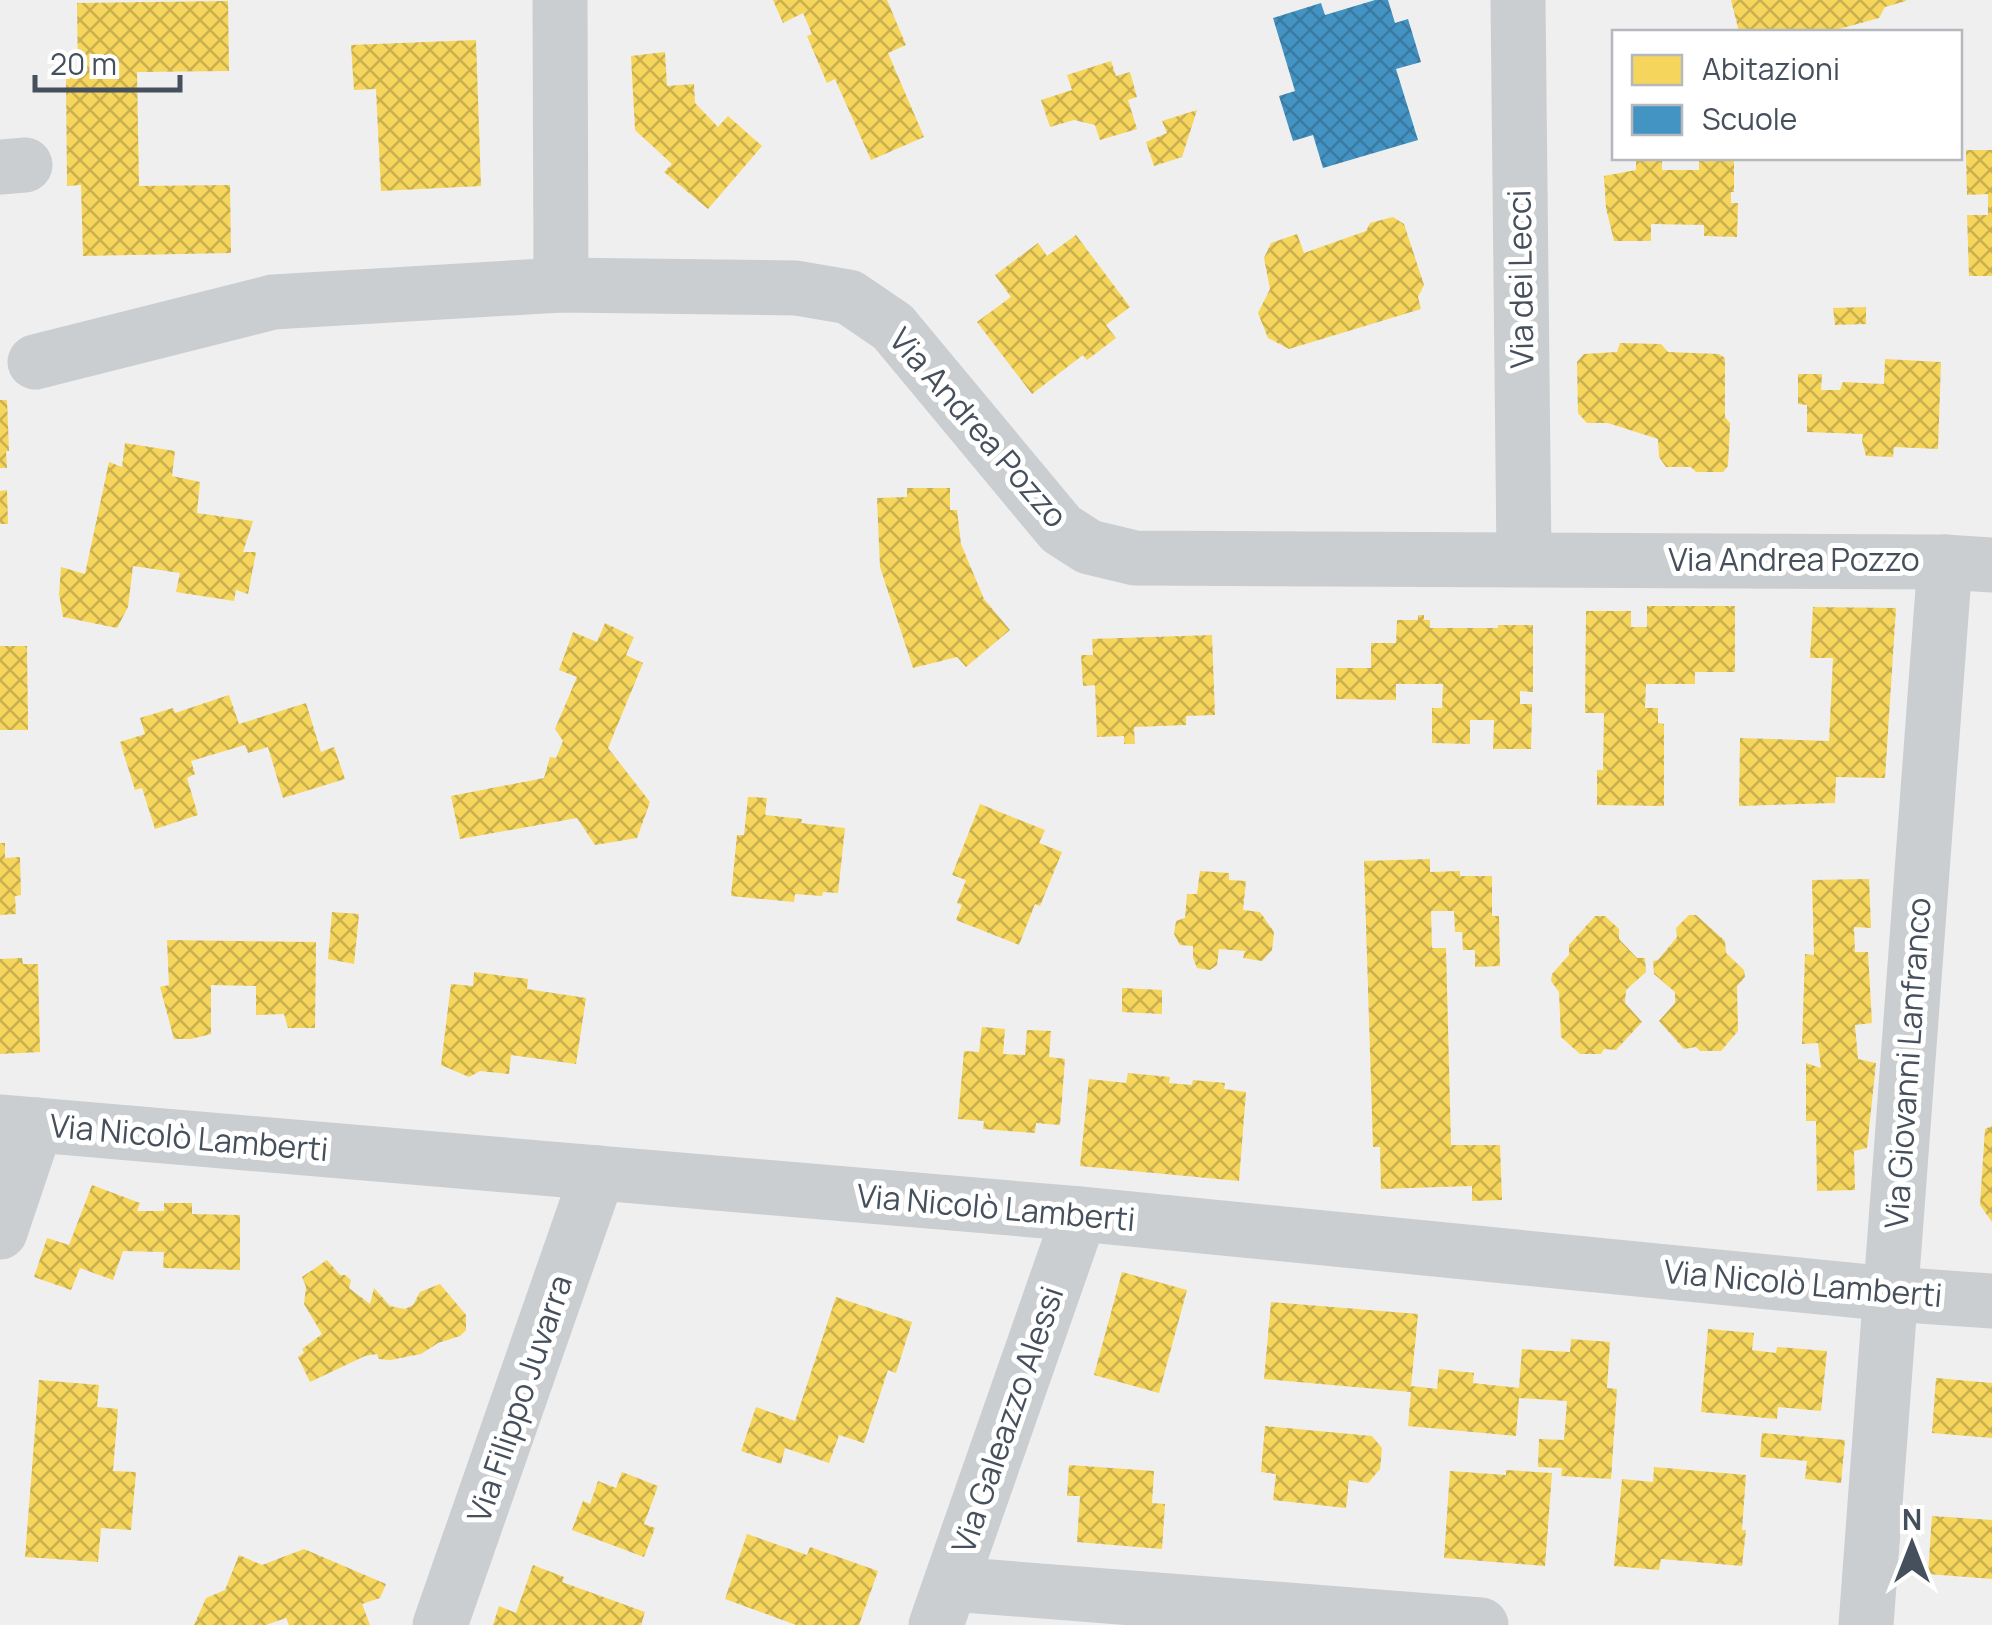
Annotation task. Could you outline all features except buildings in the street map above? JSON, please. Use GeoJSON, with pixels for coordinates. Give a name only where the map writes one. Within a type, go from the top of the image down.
{"type":"FeatureCollection","features":[{"type":"Feature","properties":{"kind":"street"},"geometry":{"type":"LineString","coordinates":[[560,0],[561,285]]}},
{"type":"Feature","properties":{"kind":"street","name":"Via dei Lecci"},"geometry":{"type":"LineString","coordinates":[[1518,0],[1524,558]]}},
{"type":"Feature","properties":{"kind":"street","name":"Via Andrea Pozzo"},"geometry":{"type":"LineString","coordinates":[[35,362],[273,302],[561,285],[796,288],[849,297],[893,327],[1061,528],[1089,547],[1135,558],[1968,563]]}},
{"type":"Feature","properties":{"kind":"street","name":"Via Giovanni Lanfranco"},"geometry":{"type":"LineString","coordinates":[[1866,1625],[1891,1294],[1968,563]]}},
{"type":"Feature","properties":{"kind":"street"},"geometry":{"type":"LineString","coordinates":[[0,1232],[18,1124]]}},
{"type":"Feature","properties":{"kind":"street","name":"Via Nicolò Lamberti"},"geometry":{"type":"LineString","coordinates":[[18,1124],[1080,1214],[1992,1301]]}},
{"type":"Feature","properties":{"kind":"street","name":"Via Filippo Juvarra"},"geometry":{"type":"LineString","coordinates":[[440,1625],[598,1173]]}},
{"type":"Feature","properties":{"kind":"street","name":"Via Galeazzo Alessi"},"geometry":{"type":"LineString","coordinates":[[943,1604],[1080,1214]]}},
{"type":"Feature","properties":{"kind":"street"},"geometry":{"type":"LineString","coordinates":[[943,1604],[1480,1625]]}}]}
